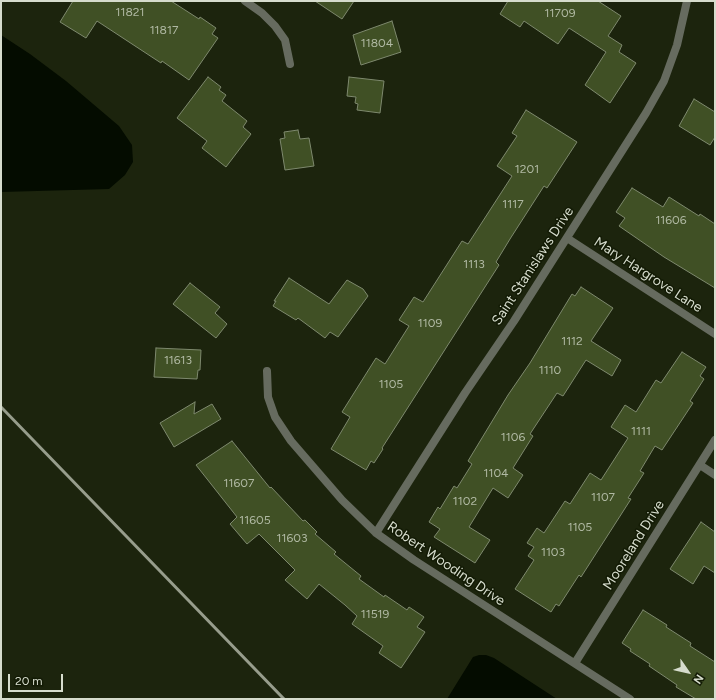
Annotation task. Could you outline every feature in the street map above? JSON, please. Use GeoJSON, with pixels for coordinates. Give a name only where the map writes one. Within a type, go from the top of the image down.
{"type":"FeatureCollection","features":[{"type":"Feature","properties":{"kind":"street"},"geometry":{"type":"LineString","coordinates":[[245,1],[262,12],[275,26],[284,40],[290,64]]}},
{"type":"Feature","properties":{"kind":"street","name":"Saint Stanislaws Drive"},"geometry":{"type":"LineString","coordinates":[[376,532],[646,113],[664,81],[677,45],[687,1]]}},
{"type":"Feature","properties":{"kind":"street","name":"Mary Hargrove Lane"},"geometry":{"type":"LineString","coordinates":[[566,238],[715,334]]}},
{"type":"Feature","properties":{"kind":"street","name":"Robert Wooding Drive"},"geometry":{"type":"LineString","coordinates":[[267,371],[268,396],[275,417],[291,441],[342,500],[376,532],[420,564],[630,699]]}},
{"type":"Feature","properties":{"kind":"street","name":"Mooreland Drive"},"geometry":{"type":"LineString","coordinates":[[574,663],[715,440]]}},
{"type":"Feature","properties":{"kind":"street"},"geometry":{"type":"LineString","coordinates":[[700,465],[715,475]]}},
{"type":"Feature","properties":{"kind":"shaded area"},"geometry":{"type":"Polygon","coordinates":[[[1,35],[30,54],[66,81],[119,126],[132,145],[133,162],[125,175],[109,189],[1,192],[1,35]]]}},
{"type":"Feature","properties":{"kind":"shaded area"},"geometry":{"type":"Polygon","coordinates":[[[486,655],[494,658],[557,699],[447,699],[473,657],[486,655]]]}},
{"type":"Feature","properties":{"kind":"building"},"geometry":{"type":"Polygon","coordinates":[[[73,1],[171,1],[199,19],[200,17],[216,28],[212,34],[218,38],[189,80],[162,61],[161,63],[97,21],[86,38],[60,22],[73,1]]]}},
{"type":"Feature","properties":{"kind":"building"},"geometry":{"type":"Polygon","coordinates":[[[315,1],[354,1],[342,19],[315,1]]]}},
{"type":"Feature","properties":{"kind":"building"},"geometry":{"type":"Polygon","coordinates":[[[508,1],[598,1],[621,16],[608,36],[622,45],[619,52],[636,63],[610,103],[585,85],[606,52],[569,28],[558,44],[524,21],[520,27],[500,14],[508,1]]]}},
{"type":"Feature","properties":{"kind":"building"},"geometry":{"type":"Polygon","coordinates":[[[392,21],[401,52],[361,65],[353,35],[392,21]]]}},
{"type":"Feature","properties":{"kind":"building"},"geometry":{"type":"Polygon","coordinates":[[[208,77],[221,87],[219,90],[226,95],[222,101],[247,121],[243,127],[251,134],[226,167],[202,148],[207,141],[177,118],[208,77]]]}},
{"type":"Feature","properties":{"kind":"building"},"geometry":{"type":"Polygon","coordinates":[[[349,77],[384,81],[380,113],[357,110],[358,104],[355,103],[356,97],[347,96],[349,77]]]}},
{"type":"Feature","properties":{"kind":"building"},"geometry":{"type":"Polygon","coordinates":[[[694,99],[715,112],[715,137],[710,145],[679,126],[694,99]]]}},
{"type":"Feature","properties":{"kind":"building"},"geometry":{"type":"Polygon","coordinates":[[[526,110],[577,142],[547,188],[544,186],[496,262],[499,265],[382,448],[383,449],[374,463],[371,461],[366,470],[331,449],[350,417],[342,412],[376,358],[385,364],[409,326],[399,320],[414,297],[423,302],[462,241],[468,244],[512,176],[497,166],[517,136],[512,133],[526,110]]]}},
{"type":"Feature","properties":{"kind":"building"},"geometry":{"type":"Polygon","coordinates":[[[298,130],[300,139],[309,138],[314,166],[285,170],[280,139],[285,138],[284,132],[298,130]]]}},
{"type":"Feature","properties":{"kind":"building"},"geometry":{"type":"Polygon","coordinates":[[[632,188],[663,207],[669,197],[715,224],[715,288],[664,257],[619,226],[625,218],[616,212],[632,188]]]}},
{"type":"Feature","properties":{"kind":"building"},"geometry":{"type":"Polygon","coordinates":[[[289,278],[329,304],[347,280],[363,289],[368,296],[338,337],[330,332],[325,338],[298,318],[296,320],[273,306],[276,301],[274,301],[289,278]]]}},
{"type":"Feature","properties":{"kind":"building"},"geometry":{"type":"Polygon","coordinates":[[[190,283],[220,307],[215,313],[227,324],[216,338],[173,304],[190,283]]]}},
{"type":"Feature","properties":{"kind":"building"},"geometry":{"type":"Polygon","coordinates":[[[581,287],[613,308],[591,341],[621,360],[612,376],[586,360],[563,396],[557,393],[530,434],[533,436],[513,468],[523,475],[508,498],[493,488],[469,527],[490,540],[475,563],[434,537],[440,529],[429,522],[438,507],[440,509],[454,486],[457,488],[472,464],[468,461],[508,395],[530,363],[572,294],[575,296],[581,287]]]}},
{"type":"Feature","properties":{"kind":"building"},"geometry":{"type":"Polygon","coordinates":[[[156,348],[201,350],[200,370],[198,370],[197,379],[154,377],[156,348]]]}},
{"type":"Feature","properties":{"kind":"building"},"geometry":{"type":"Polygon","coordinates":[[[682,352],[706,367],[700,376],[704,379],[690,401],[693,403],[662,450],[655,446],[640,471],[644,473],[628,498],[631,499],[581,577],[579,575],[559,606],[556,604],[551,612],[515,589],[534,560],[528,556],[534,547],[527,543],[537,528],[544,533],[565,501],[570,504],[590,473],[601,480],[628,438],[611,427],[625,405],[636,412],[656,380],[661,383],[682,352]]]}},
{"type":"Feature","properties":{"kind":"building"},"geometry":{"type":"Polygon","coordinates":[[[195,402],[194,414],[212,404],[221,419],[174,447],[160,423],[195,402]]]}},
{"type":"Feature","properties":{"kind":"building"},"geometry":{"type":"Polygon","coordinates":[[[232,441],[270,488],[271,487],[303,521],[305,520],[317,532],[315,534],[336,552],[334,554],[361,576],[359,579],[384,597],[385,595],[407,610],[409,607],[424,617],[417,627],[425,632],[401,668],[379,653],[383,646],[352,624],[357,616],[345,605],[319,584],[307,599],[285,580],[295,570],[259,534],[247,544],[230,524],[237,517],[196,465],[232,441]]]}},
{"type":"Feature","properties":{"kind":"building"},"geometry":{"type":"Polygon","coordinates":[[[701,522],[715,532],[715,573],[704,566],[693,584],[670,569],[701,522]]]}},
{"type":"Feature","properties":{"kind":"building"},"geometry":{"type":"Polygon","coordinates":[[[643,610],[667,625],[666,627],[691,643],[690,646],[715,662],[715,699],[696,699],[676,687],[677,685],[649,666],[650,664],[630,651],[631,649],[622,643],[643,610]]]}},
{"type":"Feature","properties":{"kind":"railway"},"geometry":{"type":"LineString","coordinates":[[1,407],[284,699]]}}]}
